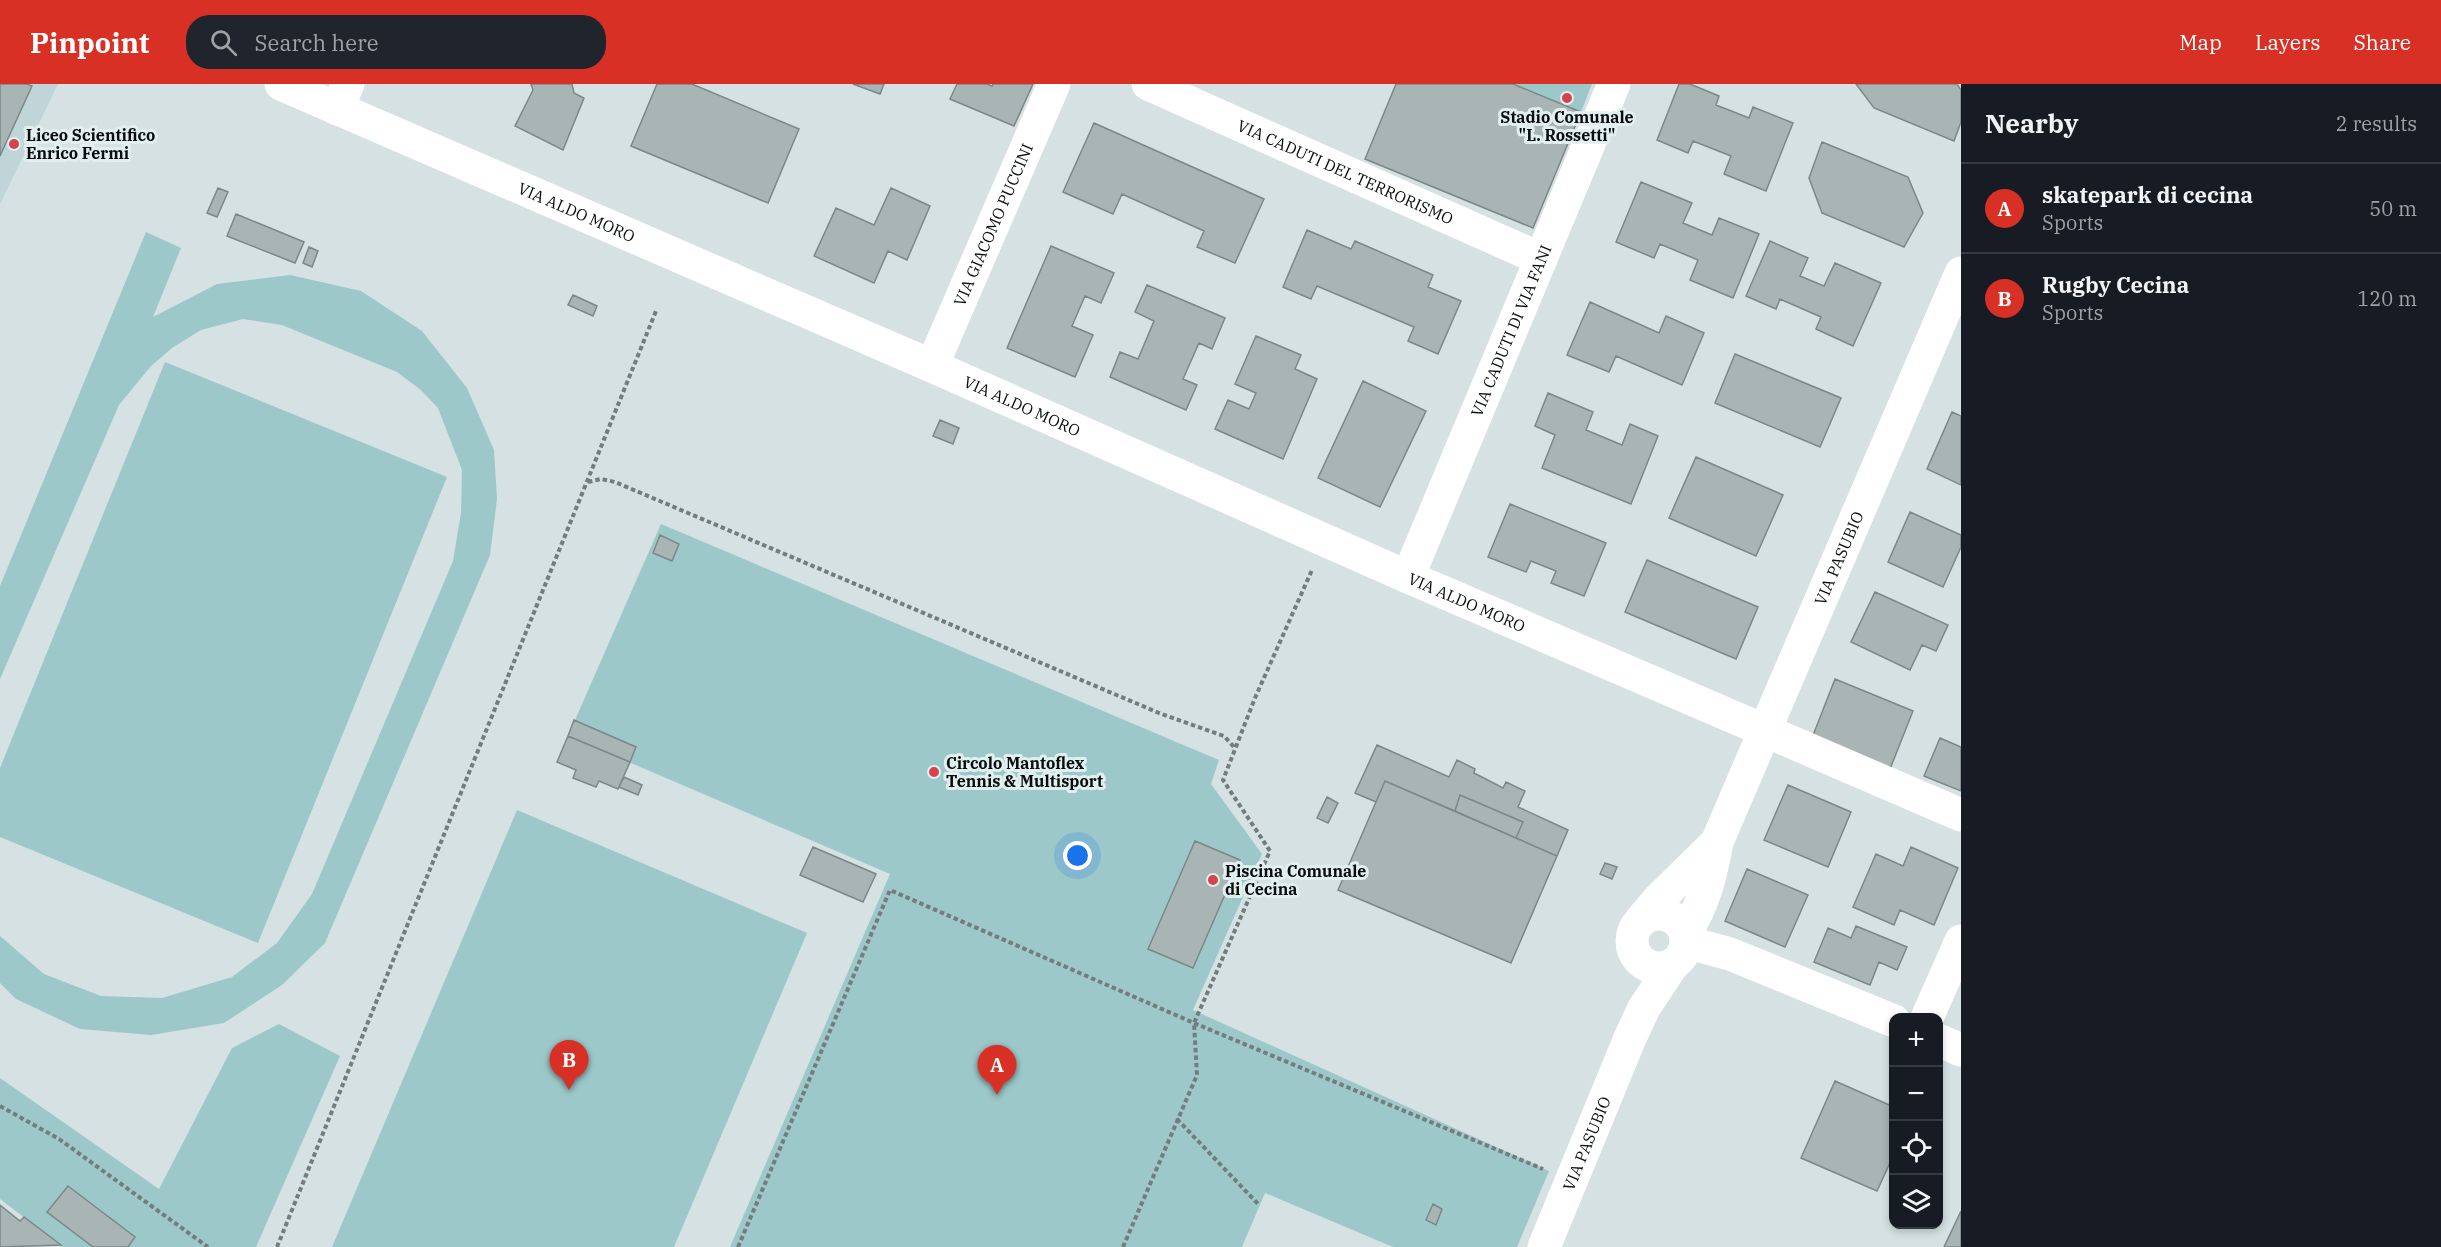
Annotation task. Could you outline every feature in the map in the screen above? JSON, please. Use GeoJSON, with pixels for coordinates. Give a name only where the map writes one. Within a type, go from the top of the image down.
{"type":"FeatureCollection","features":[{"type":"Feature","properties":{"kind":"street","name":"VIA ALDO MORO"},"geometry":{"type":"LineString","coordinates":[[280,84],[343,96],[932,366],[1408,578],[1961,815]]}},
{"type":"Feature","properties":{"kind":"street","name":"VIA GIACOMO PUCCINI"},"geometry":{"type":"LineString","coordinates":[[932,366],[1054,84]]}},
{"type":"Feature","properties":{"kind":"street","name":"VIA CADUTI DEL TERRORISMO"},"geometry":{"type":"LineString","coordinates":[[1148,84],[1541,259]]}},
{"type":"Feature","properties":{"kind":"street","name":"VIA CADUTI DI VIA FANI"},"geometry":{"type":"LineString","coordinates":[[1408,578],[1614,84]]}},
{"type":"Feature","properties":{"kind":"street","name":"VIA PASUBIO"},"geometry":{"type":"LineString","coordinates":[[1544,1247],[1630,1038],[1644,1008],[1681,947],[1696,917],[1710,880],[1717,842],[1961,273]]}},
{"type":"Feature","properties":{"kind":"street","name":"VIA PASUBIO"},"geometry":{"type":"LineString","coordinates":[[1630,1038],[1634,952],[1632,935],[1641,920],[1659,899],[1717,842]]}},
{"type":"Feature","properties":{"kind":"street"},"geometry":{"type":"LineString","coordinates":[[1641,920],[1658,914],[1674,919],[1681,947]]}},
{"type":"Feature","properties":{"kind":"street"},"geometry":{"type":"LineString","coordinates":[[1929,1013],[1961,941]]}},
{"type":"Feature","properties":{"kind":"street"},"geometry":{"type":"LineString","coordinates":[[1634,952],[1647,966],[1655,968],[1681,947],[1730,954],[1889,1019]]}},
{"type":"Feature","properties":{"kind":"street"},"geometry":{"type":"LineString","coordinates":[[1943,1042],[1961,1050]]}},
{"type":"Feature","properties":{"kind":"path"},"geometry":{"type":"LineString","coordinates":[[277,1247],[656,311]]}},
{"type":"Feature","properties":{"kind":"path"},"geometry":{"type":"LineString","coordinates":[[587,483],[601,479],[615,482],[1160,713],[1224,736],[1236,748]]}},
{"type":"Feature","properties":{"kind":"path"},"geometry":{"type":"LineString","coordinates":[[1123,1247],[1197,1075],[1194,1023],[1270,851],[1222,780],[1255,698],[1325,541]]}},
{"type":"Feature","properties":{"kind":"path"},"geometry":{"type":"LineString","coordinates":[[738,1247],[890,890],[1194,1023],[1572,1181]]}},
{"type":"Feature","properties":{"kind":"path"},"geometry":{"type":"LineString","coordinates":[[0,1106],[59,1139],[208,1247]]}},
{"type":"Feature","properties":{"kind":"path"},"geometry":{"type":"LineString","coordinates":[[1177,1119],[1259,1205]]}},
{"type":"Feature","properties":{"kind":"shaded area","name":"Liceo Scientifico Enrico Fermi"},"geometry":{"type":"Polygon","coordinates":[[[0,84],[58,84],[0,204],[0,84]]]}},
{"type":"Feature","properties":{"kind":"shaded area","name":"Stadio Comunale \"L. Rossetti\""},"geometry":{"type":"Polygon","coordinates":[[[1513,84],[1592,84],[1581,112],[1513,84]]]}},
{"type":"Feature","properties":{"kind":"shaded area"},"geometry":{"type":"Polygon","coordinates":[[[146,232],[181,248],[153,317],[217,284],[290,275],[361,291],[422,331],[467,388],[494,450],[497,499],[490,555],[325,943],[282,985],[224,1023],[151,1035],[80,1029],[16,999],[0,983],[0,936],[44,974],[101,996],[162,998],[232,977],[277,943],[312,894],[453,561],[461,513],[462,470],[438,408],[421,390],[397,372],[282,325],[243,319],[201,330],[172,348],[151,366],[119,405],[0,679],[0,586],[146,232]]]}},
{"type":"Feature","properties":{"kind":"shaded area"},"geometry":{"type":"Polygon","coordinates":[[[165,362],[447,477],[258,943],[0,837],[0,768],[165,362]]]}},
{"type":"Feature","properties":{"kind":"shaded area"},"geometry":{"type":"Polygon","coordinates":[[[661,524],[1219,760],[1211,784],[1262,854],[1193,1010],[1549,1171],[1517,1247],[1393,1247],[1265,1193],[1242,1247],[730,1247],[890,874],[568,736],[661,524]]]}},
{"type":"Feature","properties":{"kind":"shaded area"},"geometry":{"type":"Polygon","coordinates":[[[517,810],[807,933],[674,1247],[332,1247],[517,810]]]}},
{"type":"Feature","properties":{"kind":"shaded area"},"geometry":{"type":"Polygon","coordinates":[[[279,1024],[340,1056],[256,1247],[63,1247],[0,1199],[0,1078],[159,1189],[232,1048],[279,1024]]]}},
{"type":"Feature","properties":{"kind":"building"},"geometry":{"type":"Polygon","coordinates":[[[0,84],[32,86],[0,156],[0,84]]]}},
{"type":"Feature","properties":{"kind":"building"},"geometry":{"type":"Polygon","coordinates":[[[531,84],[572,84],[574,93],[584,98],[563,150],[515,126],[533,90],[531,84]]]}},
{"type":"Feature","properties":{"kind":"building"},"geometry":{"type":"Polygon","coordinates":[[[657,84],[692,84],[799,129],[768,203],[631,146],[657,84]]]}},
{"type":"Feature","properties":{"kind":"building"},"geometry":{"type":"Polygon","coordinates":[[[853,84],[884,84],[880,94],[853,84]]]}},
{"type":"Feature","properties":{"kind":"building"},"geometry":{"type":"Polygon","coordinates":[[[957,84],[992,86],[993,84],[1033,84],[1014,126],[950,99],[957,84]]]}},
{"type":"Feature","properties":{"kind":"building"},"geometry":{"type":"Polygon","coordinates":[[[1396,84],[1513,84],[1581,112],[1533,228],[1365,159],[1396,84]]]}},
{"type":"Feature","properties":{"kind":"building"},"geometry":{"type":"Polygon","coordinates":[[[1679,84],[1690,84],[1719,96],[1716,105],[1749,118],[1753,107],[1793,123],[1766,191],[1724,174],[1731,156],[1693,141],[1688,153],[1657,140],[1679,84]]]}},
{"type":"Feature","properties":{"kind":"building"},"geometry":{"type":"Polygon","coordinates":[[[1856,84],[1957,84],[1961,90],[1961,122],[1954,141],[1874,108],[1856,84]]]}},
{"type":"Feature","properties":{"kind":"building"},"geometry":{"type":"Polygon","coordinates":[[[1094,123],[1264,199],[1235,263],[1197,247],[1204,231],[1122,194],[1113,214],[1063,192],[1094,123]]]}},
{"type":"Feature","properties":{"kind":"building"},"geometry":{"type":"Polygon","coordinates":[[[1822,142],[1908,177],[1923,213],[1904,247],[1822,213],[1809,178],[1822,142]]]}},
{"type":"Feature","properties":{"kind":"building"},"geometry":{"type":"Polygon","coordinates":[[[1641,182],[1692,203],[1683,223],[1712,235],[1719,218],[1759,234],[1733,298],[1690,280],[1698,260],[1660,244],[1654,258],[1616,242],[1641,182]]]}},
{"type":"Feature","properties":{"kind":"building"},"geometry":{"type":"Polygon","coordinates":[[[218,188],[228,192],[217,217],[207,213],[218,188]]]}},
{"type":"Feature","properties":{"kind":"building"},"geometry":{"type":"Polygon","coordinates":[[[891,188],[930,206],[907,260],[888,251],[874,283],[814,256],[836,208],[874,225],[891,188]]]}},
{"type":"Feature","properties":{"kind":"building"},"geometry":{"type":"Polygon","coordinates":[[[236,214],[304,242],[295,263],[227,236],[236,214]]]}},
{"type":"Feature","properties":{"kind":"building"},"geometry":{"type":"Polygon","coordinates":[[[1307,230],[1351,249],[1355,241],[1433,275],[1428,287],[1461,301],[1438,354],[1408,341],[1414,327],[1317,286],[1311,299],[1283,287],[1307,230]]]}},
{"type":"Feature","properties":{"kind":"building"},"geometry":{"type":"Polygon","coordinates":[[[1770,241],[1808,258],[1800,276],[1824,286],[1835,263],[1881,283],[1853,346],[1816,329],[1821,317],[1780,299],[1776,309],[1746,296],[1770,241]]]}},
{"type":"Feature","properties":{"kind":"building"},"geometry":{"type":"Polygon","coordinates":[[[1051,246],[1114,273],[1101,303],[1085,296],[1072,326],[1093,335],[1075,377],[1007,348],[1051,246]]]}},
{"type":"Feature","properties":{"kind":"building"},"geometry":{"type":"Polygon","coordinates":[[[309,247],[318,251],[312,267],[303,263],[309,247]]]}},
{"type":"Feature","properties":{"kind":"building"},"geometry":{"type":"Polygon","coordinates":[[[1147,285],[1225,318],[1212,349],[1199,343],[1183,379],[1197,385],[1186,410],[1110,377],[1120,352],[1138,359],[1154,321],[1135,312],[1147,285]]]}},
{"type":"Feature","properties":{"kind":"building"},"geometry":{"type":"Polygon","coordinates":[[[573,295],[597,306],[593,316],[568,305],[573,295]]]}},
{"type":"Feature","properties":{"kind":"building"},"geometry":{"type":"Polygon","coordinates":[[[1590,302],[1659,333],[1666,316],[1704,333],[1682,385],[1616,356],[1609,372],[1567,355],[1590,302]]]}},
{"type":"Feature","properties":{"kind":"building"},"geometry":{"type":"Polygon","coordinates":[[[1256,336],[1301,355],[1295,369],[1317,379],[1283,459],[1215,429],[1228,400],[1249,409],[1256,393],[1235,384],[1256,336]]]}},
{"type":"Feature","properties":{"kind":"building"},"geometry":{"type":"Polygon","coordinates":[[[1735,354],[1841,398],[1820,447],[1715,403],[1735,354]]]}},
{"type":"Feature","properties":{"kind":"building"},"geometry":{"type":"Polygon","coordinates":[[[1363,381],[1426,411],[1380,507],[1318,478],[1363,381]]]}},
{"type":"Feature","properties":{"kind":"building"},"geometry":{"type":"Polygon","coordinates":[[[1548,393],[1593,412],[1586,430],[1622,445],[1630,424],[1658,436],[1631,504],[1542,468],[1555,435],[1535,426],[1548,393]]]}},
{"type":"Feature","properties":{"kind":"building"},"geometry":{"type":"Polygon","coordinates":[[[1952,412],[1961,416],[1961,485],[1927,469],[1952,412]]]}},
{"type":"Feature","properties":{"kind":"building"},"geometry":{"type":"Polygon","coordinates":[[[940,420],[959,428],[953,444],[933,436],[940,420]]]}},
{"type":"Feature","properties":{"kind":"building"},"geometry":{"type":"Polygon","coordinates":[[[1696,457],[1783,495],[1756,556],[1669,518],[1696,457]]]}},
{"type":"Feature","properties":{"kind":"building"},"geometry":{"type":"Polygon","coordinates":[[[1510,504],[1606,543],[1584,596],[1551,583],[1556,571],[1531,561],[1526,572],[1488,557],[1510,504]]]}},
{"type":"Feature","properties":{"kind":"building"},"geometry":{"type":"Polygon","coordinates":[[[1910,512],[1961,535],[1961,547],[1943,587],[1888,562],[1910,512]]]}},
{"type":"Feature","properties":{"kind":"building"},"geometry":{"type":"Polygon","coordinates":[[[660,535],[679,544],[672,561],[653,553],[660,535]]]}},
{"type":"Feature","properties":{"kind":"building"},"geometry":{"type":"Polygon","coordinates":[[[1647,560],[1758,607],[1736,659],[1625,612],[1647,560]]]}},
{"type":"Feature","properties":{"kind":"building"},"geometry":{"type":"Polygon","coordinates":[[[1875,592],[1948,625],[1936,651],[1922,645],[1910,670],[1851,642],[1875,592]]]}},
{"type":"Feature","properties":{"kind":"building"},"geometry":{"type":"Polygon","coordinates":[[[1835,679],[1913,711],[1890,769],[1812,738],[1835,679]]]}},
{"type":"Feature","properties":{"kind":"building"},"geometry":{"type":"Polygon","coordinates":[[[574,720],[636,747],[630,762],[568,736],[574,720]]]}},
{"type":"Feature","properties":{"kind":"building"},"geometry":{"type":"Polygon","coordinates":[[[568,736],[630,762],[618,789],[599,781],[596,787],[573,778],[576,770],[557,762],[568,736]]]}},
{"type":"Feature","properties":{"kind":"building"},"geometry":{"type":"Polygon","coordinates":[[[1940,738],[1961,747],[1961,791],[1924,776],[1940,738]]]}},
{"type":"Feature","properties":{"kind":"building"},"geometry":{"type":"Polygon","coordinates":[[[1377,745],[1449,777],[1457,760],[1475,769],[1474,773],[1503,788],[1506,782],[1525,791],[1518,807],[1568,830],[1557,856],[1516,838],[1523,822],[1460,795],[1455,811],[1385,781],[1376,802],[1355,793],[1377,745]]]}},
{"type":"Feature","properties":{"kind":"building"},"geometry":{"type":"Polygon","coordinates":[[[624,777],[642,785],[638,795],[619,787],[624,777]]]}},
{"type":"Feature","properties":{"kind":"building"},"geometry":{"type":"Polygon","coordinates":[[[1385,781],[1557,856],[1511,963],[1338,890],[1385,781]]]}},
{"type":"Feature","properties":{"kind":"building"},"geometry":{"type":"Polygon","coordinates":[[[1788,785],[1851,812],[1828,867],[1764,840],[1788,785]]]}},
{"type":"Feature","properties":{"kind":"building"},"geometry":{"type":"Polygon","coordinates":[[[1460,795],[1523,822],[1516,838],[1455,811],[1460,795]]]}},
{"type":"Feature","properties":{"kind":"building"},"geometry":{"type":"Polygon","coordinates":[[[1327,797],[1338,803],[1328,823],[1317,818],[1327,797]]]}},
{"type":"Feature","properties":{"kind":"building"},"geometry":{"type":"Polygon","coordinates":[[[1195,841],[1240,860],[1193,968],[1148,949],[1195,841]]]}},
{"type":"Feature","properties":{"kind":"building"},"geometry":{"type":"Polygon","coordinates":[[[813,847],[876,874],[863,902],[800,875],[813,847]]]}},
{"type":"Feature","properties":{"kind":"building"},"geometry":{"type":"Polygon","coordinates":[[[1911,847],[1958,868],[1934,925],[1900,910],[1894,925],[1853,907],[1876,854],[1903,866],[1911,847]]]}},
{"type":"Feature","properties":{"kind":"building"},"geometry":{"type":"Polygon","coordinates":[[[1605,863],[1617,867],[1612,879],[1600,874],[1605,863]]]}},
{"type":"Feature","properties":{"kind":"building"},"geometry":{"type":"Polygon","coordinates":[[[1747,869],[1808,895],[1785,947],[1725,921],[1747,869]]]}},
{"type":"Feature","properties":{"kind":"building"},"geometry":{"type":"Polygon","coordinates":[[[1856,926],[1907,947],[1897,970],[1879,962],[1870,985],[1814,962],[1828,928],[1851,938],[1856,926]]]}},
{"type":"Feature","properties":{"kind":"building"},"geometry":{"type":"Polygon","coordinates":[[[1835,1081],[1889,1105],[1889,1165],[1877,1191],[1801,1158],[1835,1081]]]}},
{"type":"Feature","properties":{"kind":"building"},"geometry":{"type":"Polygon","coordinates":[[[68,1186],[135,1237],[128,1247],[93,1247],[47,1212],[68,1186]]]}},
{"type":"Feature","properties":{"kind":"building"},"geometry":{"type":"Polygon","coordinates":[[[1433,1204],[1442,1209],[1436,1225],[1426,1220],[1433,1204]]]}},
{"type":"Feature","properties":{"kind":"building"},"geometry":{"type":"Polygon","coordinates":[[[0,1205],[20,1221],[24,1217],[61,1245],[0,1247],[0,1205]]]}},
{"type":"Feature","properties":{"kind":"building"},"geometry":{"type":"Polygon","coordinates":[[[1961,1211],[1961,1247],[1944,1247],[1961,1211]]]}},
{"type":"Feature","properties":{"kind":"place","name":"Stadio Comunale \"L. Rossetti\""},"geometry":{"type":"Point","coordinates":[1567,98]}},
{"type":"Feature","properties":{"kind":"place","name":"Liceo Scientifico Enrico Fermi"},"geometry":{"type":"Point","coordinates":[14,144]}},
{"type":"Feature","properties":{"kind":"place","name":"Circolo Mantoflex Tennis & Multisport"},"geometry":{"type":"Point","coordinates":[934,772]}},
{"type":"Feature","properties":{"kind":"place","name":"Piscina Comunale di Cecina"},"geometry":{"type":"Point","coordinates":[1213,880]}},
{"type":"Feature","properties":{"kind":"place","name":"Rugby Cecina"},"geometry":{"type":"Point","coordinates":[569,1090]}},
{"type":"Feature","properties":{"kind":"place","name":"skatepark di cecina"},"geometry":{"type":"Point","coordinates":[997,1095]}}]}
